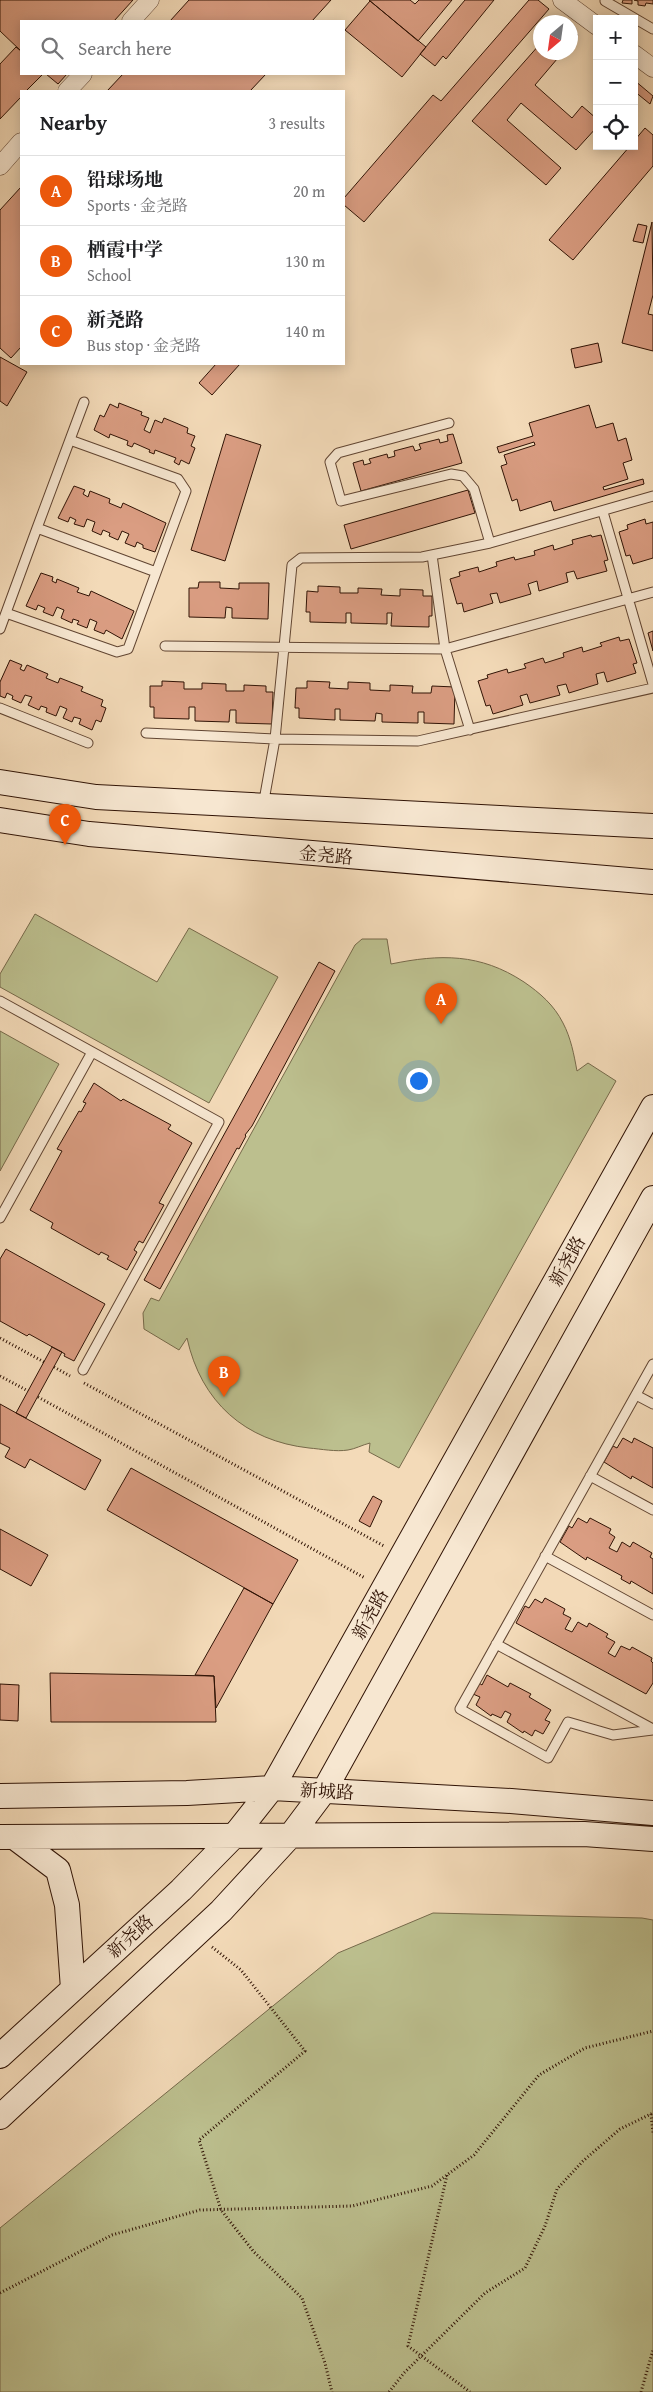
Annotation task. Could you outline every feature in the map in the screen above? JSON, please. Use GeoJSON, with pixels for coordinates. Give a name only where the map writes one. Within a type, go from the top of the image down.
{"type":"FeatureCollection","features":[{"type":"Feature","properties":{"kind":"main road"},"geometry":{"type":"LineString","coordinates":[[0,782],[96,798],[653,826]]}},
{"type":"Feature","properties":{"kind":"main road","name":"金尧路"},"geometry":{"type":"LineString","coordinates":[[0,820],[89,834],[653,882]]}},
{"type":"Feature","properties":{"kind":"main road","name":"新尧路"},"geometry":{"type":"LineString","coordinates":[[0,2056],[181,1890],[234,1836],[272,1788],[653,1107]]}},
{"type":"Feature","properties":{"kind":"main road"},"geometry":{"type":"LineString","coordinates":[[0,2117],[221,1911],[291,1836],[324,1791],[653,1198]]}},
{"type":"Feature","properties":{"kind":"main road","name":"新城路"},"geometry":{"type":"LineString","coordinates":[[0,1796],[187,1793],[272,1788],[511,1802],[653,1813]]}},
{"type":"Feature","properties":{"kind":"main road"},"geometry":{"type":"LineString","coordinates":[[7,1837],[584,1834],[653,1839]]}},
{"type":"Feature","properties":{"kind":"main road"},"geometry":{"type":"LineString","coordinates":[[7,1837],[58,1870],[67,1905],[73,1989]]}},
{"type":"Feature","properties":{"kind":"street"},"geometry":{"type":"LineString","coordinates":[[132,20],[150,0]]}},
{"type":"Feature","properties":{"kind":"street"},"geometry":{"type":"LineString","coordinates":[[562,0],[593,23]]}},
{"type":"Feature","properties":{"kind":"street"},"geometry":{"type":"LineString","coordinates":[[638,57],[653,68]]}},
{"type":"Feature","properties":{"kind":"street"},"geometry":{"type":"LineString","coordinates":[[69,90],[82,75]]}},
{"type":"Feature","properties":{"kind":"street"},"geometry":{"type":"LineString","coordinates":[[0,166],[20,143]]}},
{"type":"Feature","properties":{"kind":"lane"},"geometry":{"type":"LineString","coordinates":[[605,1],[653,29]]}},
{"type":"Feature","properties":{"kind":"lane"},"geometry":{"type":"LineString","coordinates":[[0,629],[84,402]]}},
{"type":"Feature","properties":{"kind":"lane"},"geometry":{"type":"LineString","coordinates":[[449,423],[338,453],[330,462],[341,500],[451,474],[463,476],[474,489],[490,543]]}},
{"type":"Feature","properties":{"kind":"lane"},"geometry":{"type":"LineString","coordinates":[[6,613],[118,652],[128,649],[186,491],[178,479],[70,440]]}},
{"type":"Feature","properties":{"kind":"lane"},"geometry":{"type":"LineString","coordinates":[[263,806],[275,739],[292,565],[301,558],[422,557],[490,543],[603,512],[653,496]]}},
{"type":"Feature","properties":{"kind":"lane"},"geometry":{"type":"LineString","coordinates":[[146,733],[275,739],[418,741],[653,686],[603,512]]}},
{"type":"Feature","properties":{"kind":"lane"},"geometry":{"type":"LineString","coordinates":[[37,528],[156,572]]}},
{"type":"Feature","properties":{"kind":"lane"},"geometry":{"type":"LineString","coordinates":[[432,555],[445,649],[470,730]]}},
{"type":"Feature","properties":{"kind":"lane"},"geometry":{"type":"LineString","coordinates":[[165,646],[445,649],[653,592]]}},
{"type":"Feature","properties":{"kind":"lane"},"geometry":{"type":"LineString","coordinates":[[0,708],[88,743]]}},
{"type":"Feature","properties":{"kind":"lane"},"geometry":{"type":"LineString","coordinates":[[0,1001],[219,1122],[83,1370]]}},
{"type":"Feature","properties":{"kind":"lane"},"geometry":{"type":"LineString","coordinates":[[0,1218],[92,1052]]}},
{"type":"Feature","properties":{"kind":"lane"},"geometry":{"type":"LineString","coordinates":[[653,1364],[460,1709],[548,1758],[568,1722],[613,1734],[653,1730]]}},
{"type":"Feature","properties":{"kind":"lane"},"geometry":{"type":"LineString","coordinates":[[636,1395],[653,1404]]}},
{"type":"Feature","properties":{"kind":"lane"},"geometry":{"type":"LineString","coordinates":[[590,1476],[653,1510]]}},
{"type":"Feature","properties":{"kind":"lane"},"geometry":{"type":"LineString","coordinates":[[545,1556],[653,1615]]}},
{"type":"Feature","properties":{"kind":"lane"},"geometry":{"type":"LineString","coordinates":[[496,1644],[653,1730]]}},
{"type":"Feature","properties":{"kind":"path"},"geometry":{"type":"LineString","coordinates":[[0,1338],[44,1362]]}},
{"type":"Feature","properties":{"kind":"path"},"geometry":{"type":"LineString","coordinates":[[54,1367],[72,1376]]}},
{"type":"Feature","properties":{"kind":"path"},"geometry":{"type":"LineString","coordinates":[[0,1376],[28,1391]]}},
{"type":"Feature","properties":{"kind":"path"},"geometry":{"type":"LineString","coordinates":[[80,1381],[403,1556]]}},
{"type":"Feature","properties":{"kind":"path"},"geometry":{"type":"LineString","coordinates":[[38,1397],[384,1588]]}},
{"type":"Feature","properties":{"kind":"path"},"geometry":{"type":"LineString","coordinates":[[196,1934],[241,1970],[305,2051],[199,2140],[221,2210],[254,2252],[302,2298],[325,2363],[332,2392]]}},
{"type":"Feature","properties":{"kind":"path"},"geometry":{"type":"LineString","coordinates":[[0,2293],[112,2235],[200,2210],[352,2206],[432,2186],[474,2155],[539,2076],[585,2048],[653,2031]]}},
{"type":"Feature","properties":{"kind":"path"},"geometry":{"type":"LineString","coordinates":[[389,2392],[422,2355],[485,2294],[525,2268],[545,2226],[558,2189],[583,2161],[620,2129],[652,2114],[653,2133]]}},
{"type":"Feature","properties":{"kind":"path"},"geometry":{"type":"LineString","coordinates":[[448,2174],[408,2346],[470,2392]]}},
{"type":"Feature","properties":{"kind":"path"},"geometry":{"type":"LineString","coordinates":[[641,2392],[653,2350]]}},
{"type":"Feature","properties":{"kind":"green space"},"geometry":{"type":"Polygon","coordinates":[[[35,914],[157,982],[189,928],[278,977],[209,1103],[0,987],[0,974],[35,914]]]}},
{"type":"Feature","properties":{"kind":"green space"},"geometry":{"type":"Polygon","coordinates":[[[362,939],[387,939],[391,964],[426,959],[459,958],[476,961],[508,972],[536,991],[555,1011],[568,1035],[577,1071],[588,1063],[616,1081],[399,1468],[369,1452],[370,1443],[343,1451],[309,1448],[286,1444],[265,1437],[246,1427],[229,1414],[215,1399],[203,1381],[187,1338],[179,1350],[144,1329],[143,1313],[151,1298],[159,1301],[355,945],[362,939]]]}},
{"type":"Feature","properties":{"kind":"green space"},"geometry":{"type":"Polygon","coordinates":[[[0,1031],[59,1064],[0,1171],[0,1031]]]}},
{"type":"Feature","properties":{"kind":"green space"},"geometry":{"type":"Polygon","coordinates":[[[433,1913],[642,1918],[653,1920],[653,2392],[0,2392],[0,2228],[338,1953],[433,1913]]]}},
{"type":"Feature","properties":{"kind":"building"},"geometry":{"type":"Polygon","coordinates":[[[0,0],[133,0],[115,20],[20,20],[20,50],[0,31],[0,0]]]}},
{"type":"Feature","properties":{"kind":"building"},"geometry":{"type":"Polygon","coordinates":[[[189,0],[331,0],[313,20],[171,20],[189,0]]]}},
{"type":"Feature","properties":{"kind":"building"},"geometry":{"type":"Polygon","coordinates":[[[369,0],[410,0],[415,4],[419,0],[452,0],[418,41],[369,0]]]}},
{"type":"Feature","properties":{"kind":"building"},"geometry":{"type":"Polygon","coordinates":[[[465,0],[494,0],[446,59],[443,56],[435,66],[420,54],[465,0]]]}},
{"type":"Feature","properties":{"kind":"building"},"geometry":{"type":"Polygon","coordinates":[[[529,0],[538,0],[549,9],[544,15],[533,15],[533,27],[364,222],[345,206],[345,197],[433,95],[441,101],[529,0]]]}},
{"type":"Feature","properties":{"kind":"building"},"geometry":{"type":"Polygon","coordinates":[[[623,0],[632,0],[632,4],[622,3],[623,0]]]}},
{"type":"Feature","properties":{"kind":"building"},"geometry":{"type":"Polygon","coordinates":[[[634,0],[653,0],[653,4],[638,5],[638,1],[634,0]]]}},
{"type":"Feature","properties":{"kind":"building"},"geometry":{"type":"Polygon","coordinates":[[[370,1],[426,47],[402,77],[345,30],[370,1]]]}},
{"type":"Feature","properties":{"kind":"building"},"geometry":{"type":"Polygon","coordinates":[[[16,47],[20,50],[20,75],[42,75],[27,90],[20,90],[20,98],[0,119],[0,64],[16,47]]]}},
{"type":"Feature","properties":{"kind":"building"},"geometry":{"type":"Polygon","coordinates":[[[533,52],[533,60],[556,60],[535,85],[572,118],[582,106],[593,116],[593,131],[576,150],[521,103],[507,120],[561,168],[546,185],[472,121],[533,52]]]}},
{"type":"Feature","properties":{"kind":"building"},"geometry":{"type":"Polygon","coordinates":[[[47,75],[66,75],[58,84],[47,75]]]}},
{"type":"Feature","properties":{"kind":"building"},"geometry":{"type":"Polygon","coordinates":[[[122,75],[265,75],[251,90],[108,90],[122,75]]]}},
{"type":"Feature","properties":{"kind":"building"},"geometry":{"type":"Polygon","coordinates":[[[638,83],[653,96],[650,104],[638,94],[638,83]]]}},
{"type":"Feature","properties":{"kind":"building"},"geometry":{"type":"Polygon","coordinates":[[[645,128],[653,135],[653,166],[573,260],[549,240],[627,150],[638,150],[638,136],[645,128]]]}},
{"type":"Feature","properties":{"kind":"building"},"geometry":{"type":"Polygon","coordinates":[[[20,188],[20,348],[11,358],[0,348],[0,210],[20,188]]]}},
{"type":"Feature","properties":{"kind":"building"},"geometry":{"type":"Polygon","coordinates":[[[652,222],[653,295],[648,314],[653,315],[653,351],[622,343],[652,222]]]}},
{"type":"Feature","properties":{"kind":"building"},"geometry":{"type":"Polygon","coordinates":[[[638,224],[647,226],[643,243],[633,241],[638,224]]]}},
{"type":"Feature","properties":{"kind":"building"},"geometry":{"type":"Polygon","coordinates":[[[598,343],[602,362],[575,368],[571,349],[598,343]]]}},
{"type":"Feature","properties":{"kind":"building"},"geometry":{"type":"Polygon","coordinates":[[[0,357],[27,372],[7,406],[0,401],[0,357]]]}},
{"type":"Feature","properties":{"kind":"building"},"geometry":{"type":"Polygon","coordinates":[[[215,365],[239,365],[212,395],[199,383],[215,365]]]}},
{"type":"Feature","properties":{"kind":"building"},"geometry":{"type":"Polygon","coordinates":[[[119,403],[142,412],[141,415],[149,418],[144,430],[150,433],[155,420],[162,423],[164,418],[188,428],[187,433],[195,436],[191,446],[195,448],[189,464],[181,460],[179,465],[174,462],[176,458],[155,450],[154,454],[149,452],[150,450],[134,443],[132,447],[127,445],[128,441],[110,434],[109,438],[94,430],[100,415],[104,417],[110,404],[118,408],[119,403]]]}},
{"type":"Feature","properties":{"kind":"building"},"geometry":{"type":"Polygon","coordinates":[[[589,405],[596,428],[613,423],[618,441],[626,438],[632,460],[623,463],[628,479],[603,487],[604,490],[643,479],[644,484],[554,511],[551,501],[520,511],[517,499],[512,501],[501,466],[507,464],[504,455],[535,445],[534,442],[499,453],[497,447],[533,436],[529,423],[589,405]]]}},
{"type":"Feature","properties":{"kind":"building"},"geometry":{"type":"Polygon","coordinates":[[[226,434],[261,445],[225,561],[191,550],[226,434]]]}},
{"type":"Feature","properties":{"kind":"building"},"geometry":{"type":"Polygon","coordinates":[[[453,434],[462,463],[361,491],[353,463],[363,460],[364,465],[371,463],[369,459],[387,454],[388,458],[395,456],[394,451],[413,446],[415,451],[421,449],[419,444],[439,439],[440,443],[448,441],[447,435],[453,434]]]}},
{"type":"Feature","properties":{"kind":"building"},"geometry":{"type":"Polygon","coordinates":[[[74,486],[85,490],[83,494],[88,497],[90,491],[110,499],[109,503],[121,508],[123,503],[166,523],[155,552],[143,548],[143,545],[137,542],[135,547],[125,543],[129,534],[122,531],[118,540],[109,536],[110,533],[103,530],[101,535],[92,531],[95,522],[87,519],[84,527],[74,524],[76,520],[70,517],[68,522],[58,518],[74,486]]]}},
{"type":"Feature","properties":{"kind":"building"},"geometry":{"type":"Polygon","coordinates":[[[468,490],[475,513],[351,549],[344,525],[468,490]]]}},
{"type":"Feature","properties":{"kind":"building"},"geometry":{"type":"Polygon","coordinates":[[[645,519],[646,524],[653,522],[653,558],[633,564],[630,555],[626,556],[619,532],[628,529],[627,525],[645,519]]]}},
{"type":"Feature","properties":{"kind":"building"},"geometry":{"type":"Polygon","coordinates":[[[591,535],[592,537],[601,535],[608,560],[604,561],[607,571],[577,579],[574,571],[566,573],[568,582],[539,591],[537,581],[528,584],[531,594],[500,603],[497,593],[490,594],[493,603],[464,612],[462,603],[457,604],[450,579],[460,576],[459,572],[478,567],[479,572],[497,566],[496,562],[514,557],[515,560],[535,555],[534,551],[553,545],[554,550],[573,544],[572,540],[591,535]]]}},
{"type":"Feature","properties":{"kind":"building"},"geometry":{"type":"Polygon","coordinates":[[[41,573],[53,577],[52,581],[56,583],[57,579],[79,588],[77,592],[89,596],[91,591],[134,611],[122,639],[106,630],[104,634],[94,630],[97,622],[90,619],[87,628],[77,624],[79,621],[73,619],[72,623],[61,618],[64,610],[57,607],[53,616],[43,612],[45,608],[38,605],[36,610],[26,606],[41,573]]]}},
{"type":"Feature","properties":{"kind":"building"},"geometry":{"type":"Polygon","coordinates":[[[199,582],[220,582],[220,588],[239,589],[239,583],[269,583],[268,619],[232,618],[232,608],[226,607],[225,618],[189,617],[189,588],[198,588],[199,582]]]}},
{"type":"Feature","properties":{"kind":"building"},"geometry":{"type":"Polygon","coordinates":[[[318,586],[340,587],[340,593],[358,593],[358,588],[382,589],[381,595],[400,596],[400,589],[423,590],[423,596],[432,596],[432,616],[429,616],[429,627],[391,626],[392,613],[387,613],[387,624],[351,623],[351,613],[346,613],[346,623],[310,622],[310,612],[306,612],[307,591],[318,592],[318,586]]]}},
{"type":"Feature","properties":{"kind":"building"},"geometry":{"type":"Polygon","coordinates":[[[653,631],[653,651],[648,633],[653,631]]]}},
{"type":"Feature","properties":{"kind":"building"},"geometry":{"type":"Polygon","coordinates":[[[619,637],[620,641],[629,639],[637,663],[633,664],[636,673],[607,682],[604,672],[596,674],[598,684],[569,693],[566,684],[557,686],[560,695],[530,703],[527,694],[520,696],[523,705],[493,714],[490,705],[486,706],[478,681],[488,678],[487,675],[507,669],[508,673],[526,668],[524,664],[543,658],[545,663],[564,657],[563,653],[582,647],[583,652],[602,646],[600,643],[619,637]]]}},
{"type":"Feature","properties":{"kind":"building"},"geometry":{"type":"Polygon","coordinates":[[[10,660],[22,665],[20,669],[24,671],[27,665],[48,674],[46,678],[58,683],[60,678],[83,687],[81,691],[103,700],[101,706],[106,708],[101,722],[96,720],[92,730],[79,724],[81,719],[74,717],[72,722],[63,718],[67,709],[60,706],[56,716],[46,712],[47,708],[41,706],[39,710],[28,705],[32,697],[25,695],[21,703],[12,699],[13,696],[7,693],[5,698],[0,696],[0,682],[10,660]]]}},
{"type":"Feature","properties":{"kind":"building"},"geometry":{"type":"Polygon","coordinates":[[[162,681],[184,682],[184,689],[202,689],[202,683],[226,684],[226,691],[244,691],[244,685],[266,686],[266,692],[273,692],[272,724],[236,723],[236,710],[230,710],[229,722],[195,721],[195,707],[189,707],[189,719],[154,718],[154,707],[150,707],[150,686],[162,686],[162,681]]]}},
{"type":"Feature","properties":{"kind":"building"},"geometry":{"type":"Polygon","coordinates":[[[307,681],[330,682],[329,688],[348,689],[348,682],[370,683],[370,690],[390,691],[390,685],[413,686],[412,693],[431,693],[432,686],[455,687],[454,724],[424,723],[424,712],[418,712],[418,723],[382,722],[382,714],[376,713],[375,721],[340,720],[340,709],[335,709],[335,720],[299,718],[299,708],[295,708],[296,688],[307,688],[307,681]]]}},
{"type":"Feature","properties":{"kind":"building"},"geometry":{"type":"Polygon","coordinates":[[[319,962],[335,971],[252,1126],[245,1135],[239,1149],[237,1148],[160,1289],[144,1280],[319,962]]]}},
{"type":"Feature","properties":{"kind":"building"},"geometry":{"type":"Polygon","coordinates":[[[94,1083],[121,1101],[123,1099],[171,1125],[168,1129],[192,1143],[159,1203],[164,1205],[143,1243],[139,1241],[134,1250],[137,1252],[127,1270],[107,1259],[109,1256],[101,1252],[99,1255],[51,1228],[53,1223],[30,1210],[62,1151],[57,1149],[79,1111],[81,1112],[86,1103],[83,1102],[94,1083]]]}},
{"type":"Feature","properties":{"kind":"building"},"geometry":{"type":"Polygon","coordinates":[[[6,1249],[105,1304],[74,1361],[29,1334],[27,1336],[0,1321],[0,1259],[6,1249]]]}},
{"type":"Feature","properties":{"kind":"building"},"geometry":{"type":"Polygon","coordinates":[[[52,1347],[62,1352],[26,1418],[16,1413],[52,1347]]]}},
{"type":"Feature","properties":{"kind":"building"},"geometry":{"type":"Polygon","coordinates":[[[0,1404],[101,1460],[85,1490],[30,1459],[25,1468],[5,1457],[10,1448],[0,1443],[0,1404]]]}},
{"type":"Feature","properties":{"kind":"building"},"geometry":{"type":"Polygon","coordinates":[[[623,1438],[632,1443],[634,1438],[653,1448],[653,1488],[632,1476],[631,1479],[604,1462],[613,1446],[617,1448],[623,1438]]]}},
{"type":"Feature","properties":{"kind":"building"},"geometry":{"type":"Polygon","coordinates":[[[131,1468],[298,1560],[273,1604],[107,1510],[131,1468]]]}},
{"type":"Feature","properties":{"kind":"building"},"geometry":{"type":"Polygon","coordinates":[[[373,1496],[382,1501],[370,1527],[359,1521],[373,1496]]]}},
{"type":"Feature","properties":{"kind":"building"},"geometry":{"type":"Polygon","coordinates":[[[578,1518],[587,1523],[590,1518],[611,1529],[609,1533],[615,1537],[609,1548],[617,1552],[622,1542],[630,1547],[633,1542],[652,1553],[650,1557],[653,1559],[653,1594],[631,1581],[630,1584],[621,1579],[622,1576],[587,1557],[586,1560],[560,1542],[569,1526],[572,1528],[578,1518]]]}},
{"type":"Feature","properties":{"kind":"building"},"geometry":{"type":"Polygon","coordinates":[[[0,1529],[48,1555],[31,1586],[0,1569],[0,1529]]]}},
{"type":"Feature","properties":{"kind":"building"},"geometry":{"type":"Polygon","coordinates":[[[244,1588],[273,1604],[216,1708],[214,1676],[195,1675],[244,1588]]]}},
{"type":"Feature","properties":{"kind":"building"},"geometry":{"type":"Polygon","coordinates":[[[545,1598],[565,1609],[563,1614],[571,1618],[565,1629],[572,1632],[578,1622],[587,1627],[589,1623],[608,1634],[606,1637],[615,1642],[608,1653],[615,1657],[621,1646],[630,1650],[632,1647],[652,1658],[653,1683],[646,1694],[516,1623],[525,1606],[529,1608],[535,1599],[542,1603],[545,1598]]]}},
{"type":"Feature","properties":{"kind":"building"},"geometry":{"type":"Polygon","coordinates":[[[50,1673],[214,1676],[216,1722],[51,1722],[50,1673]]]}},
{"type":"Feature","properties":{"kind":"building"},"geometry":{"type":"Polygon","coordinates":[[[487,1675],[508,1687],[510,1683],[531,1694],[529,1697],[551,1710],[545,1720],[550,1722],[543,1734],[535,1730],[532,1736],[524,1731],[523,1733],[507,1722],[511,1714],[505,1711],[501,1718],[492,1714],[491,1716],[476,1705],[480,1697],[473,1694],[479,1683],[482,1685],[487,1675]]]}},
{"type":"Feature","properties":{"kind":"building"},"geometry":{"type":"Polygon","coordinates":[[[0,1684],[19,1685],[18,1721],[0,1720],[0,1684]]]}},
{"type":"Feature","properties":{"kind":"place","name":"新尧路"},"geometry":{"type":"Point","coordinates":[65,845]}},
{"type":"Feature","properties":{"kind":"place","name":"铅球场地"},"geometry":{"type":"Point","coordinates":[441,1024]}},
{"type":"Feature","properties":{"kind":"place","name":"栖霞中学"},"geometry":{"type":"Point","coordinates":[224,1397]}}]}
